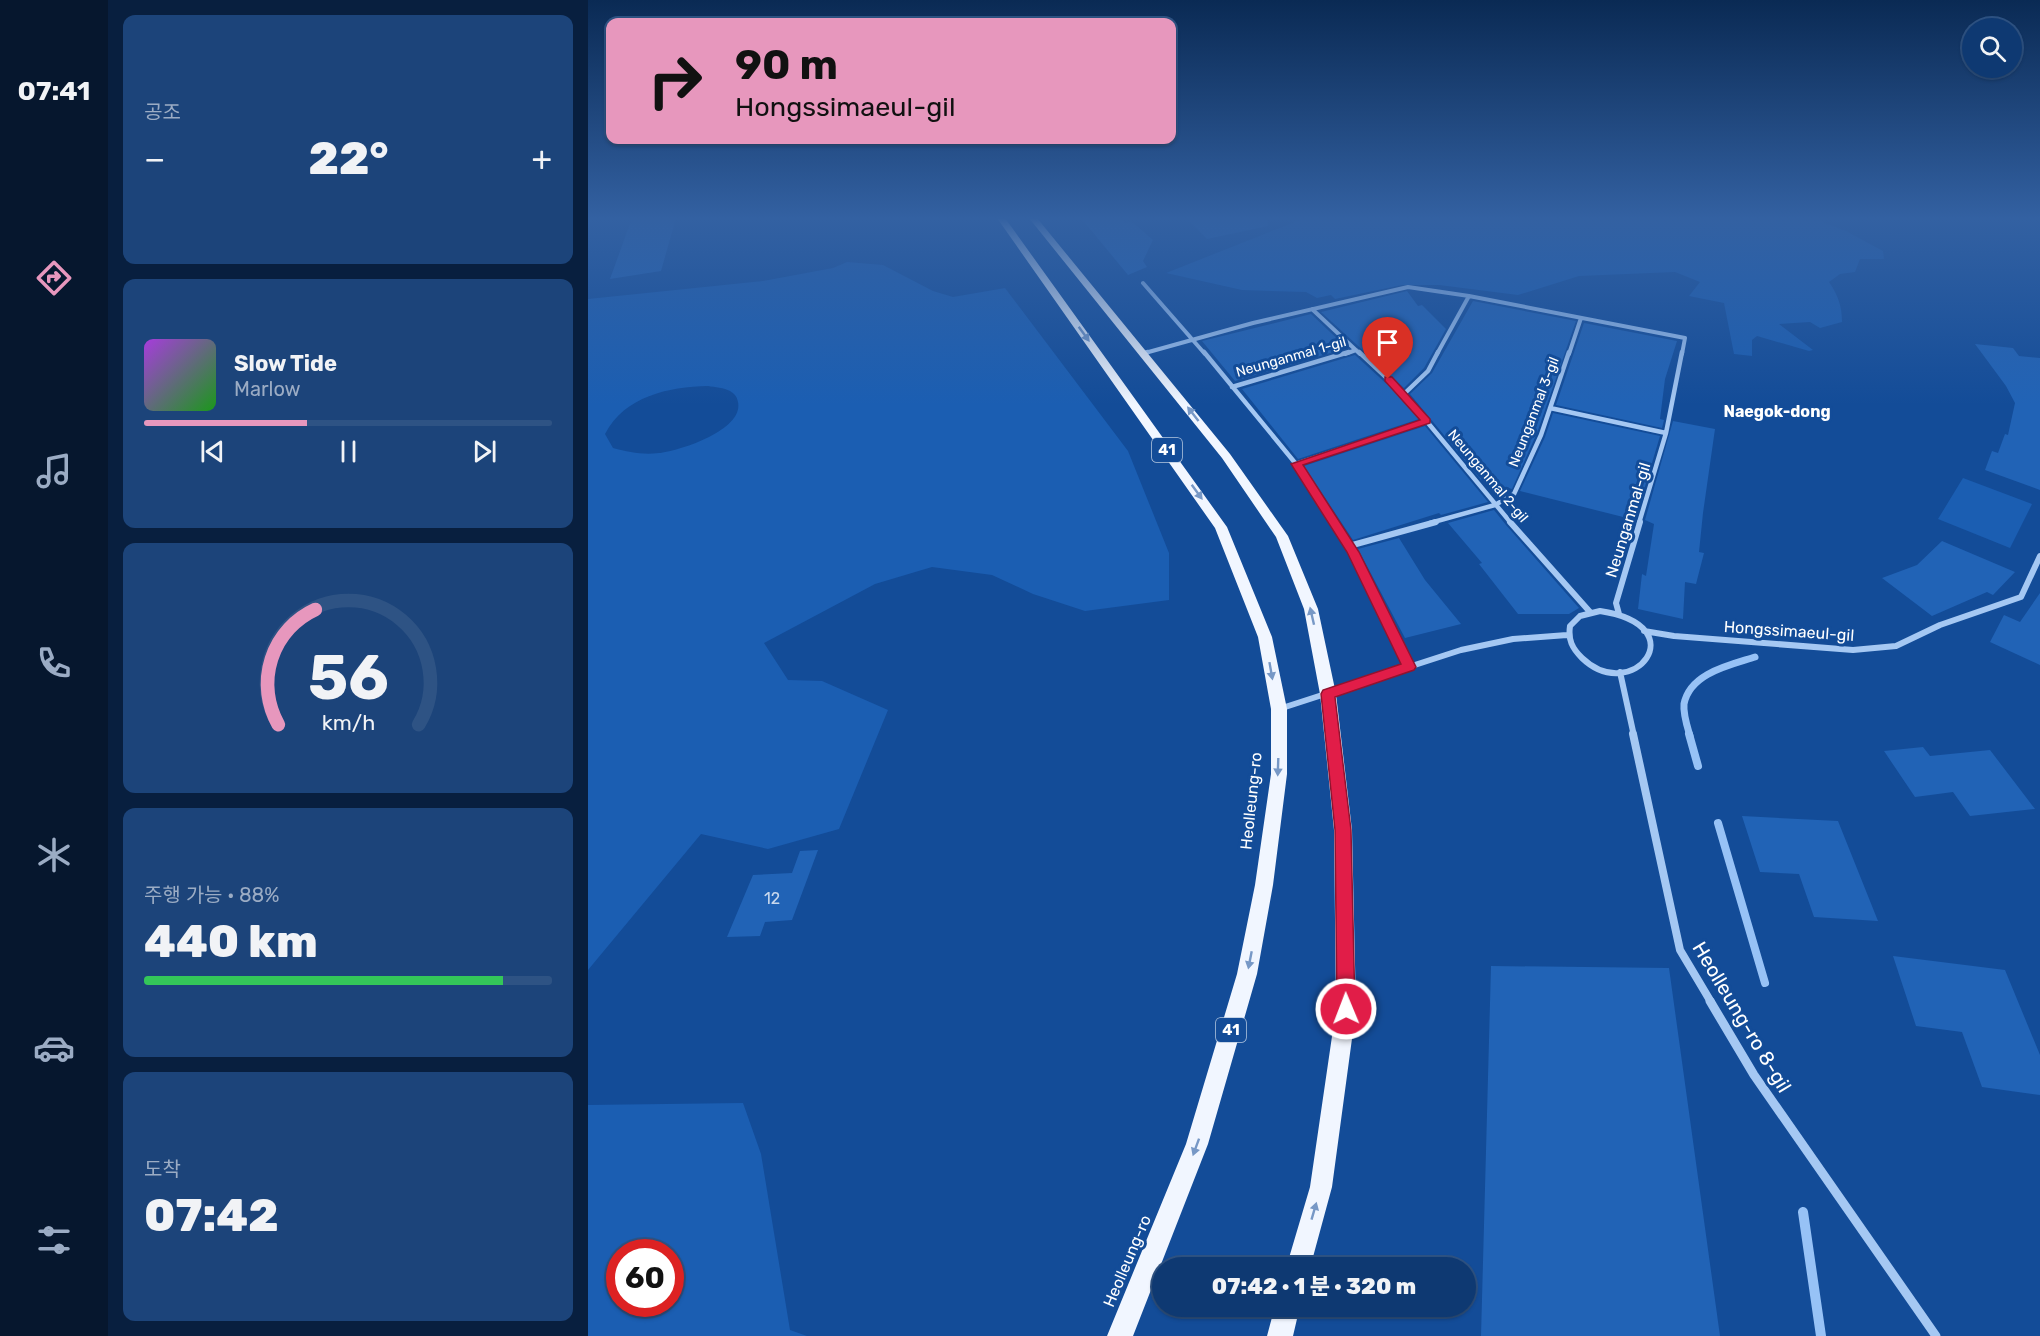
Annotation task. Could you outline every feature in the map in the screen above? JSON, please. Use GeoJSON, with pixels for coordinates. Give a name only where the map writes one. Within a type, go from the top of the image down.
{"type":"FeatureCollection","features":[{"type":"Feature","properties":{"kind":"main road","name":"Heolleung-ro"},"geometry":{"type":"LineString","coordinates":[[1045,280],[1221,527],[1265,637],[1279,709],[1278,774],[1264,885],[1247,974],[1197,1144],[1120,1336]]}},
{"type":"Feature","properties":{"kind":"main road","name":"41"},"geometry":{"type":"LineString","coordinates":[[1084,280],[1226,456],[1282,536],[1311,609],[1328,694],[1343,830],[1346,1009],[1321,1187],[1301,1257]]}},
{"type":"Feature","properties":{"kind":"main road"},"geometry":{"type":"LineString","coordinates":[[1280,1336],[1285,1317]]}},
{"type":"Feature","properties":{"kind":"street"},"geometry":{"type":"LineString","coordinates":[[1143,283],[1193,339]]}},
{"type":"Feature","properties":{"kind":"street","name":"Neunganmal-gil"},"geometry":{"type":"LineString","coordinates":[[1145,353],[1312,309],[1408,287],[1469,296],[1685,338],[1666,434],[1616,603],[1619,614]]}},
{"type":"Feature","properties":{"kind":"street"},"geometry":{"type":"LineString","coordinates":[[1404,394],[1428,371],[1469,296]]}},
{"type":"Feature","properties":{"kind":"street","name":"Neunganmal 2-gil"},"geometry":{"type":"LineString","coordinates":[[1312,309],[1404,394],[1495,504],[1590,612]]}},
{"type":"Feature","properties":{"kind":"street","name":"Neunganmal 3-gil"},"geometry":{"type":"LineString","coordinates":[[1495,504],[1514,494],[1541,435],[1581,318]]}},
{"type":"Feature","properties":{"kind":"street","name":"Neunganmal 1-gil"},"geometry":{"type":"LineString","coordinates":[[1193,339],[1296,464],[1349,546],[1409,667]]}},
{"type":"Feature","properties":{"kind":"street","name":"Neunganmal 1-gil"},"geometry":{"type":"LineString","coordinates":[[1232,387],[1299,369],[1356,350]]}},
{"type":"Feature","properties":{"kind":"street"},"geometry":{"type":"LineString","coordinates":[[1550,408],[1666,434]]}},
{"type":"Feature","properties":{"kind":"street"},"geometry":{"type":"LineString","coordinates":[[1296,464],[1426,421]]}},
{"type":"Feature","properties":{"kind":"street"},"geometry":{"type":"LineString","coordinates":[[1349,546],[1495,504]]}},
{"type":"Feature","properties":{"kind":"street","name":"Hongssimaeul-gil"},"geometry":{"type":"LineString","coordinates":[[1644,631],[1698,638],[1853,651],[1896,646],[1940,625],[2021,597],[2040,556]]}},
{"type":"Feature","properties":{"kind":"street"},"geometry":{"type":"LineString","coordinates":[[1590,612],[1619,614],[1637,624],[1644,631],[1650,640],[1649,658],[1632,670],[1620,672],[1601,669],[1584,661],[1569,644],[1567,635],[1569,626],[1575,618],[1590,612]]}},
{"type":"Feature","properties":{"kind":"street"},"geometry":{"type":"LineString","coordinates":[[1279,709],[1471,648],[1513,639],[1567,635]]}},
{"type":"Feature","properties":{"kind":"street","name":"Heolleung-ro 8-gil"},"geometry":{"type":"LineString","coordinates":[[1620,672],[1680,950],[1754,1075],[1936,1336]]}},
{"type":"Feature","properties":{"kind":"shaded area"},"geometry":{"type":"Polygon","coordinates":[[[913,280],[933,291],[953,297],[1005,288],[1128,451],[1169,553],[1169,600],[1085,611],[1033,594],[992,575],[932,567],[875,584],[764,643],[788,680],[822,681],[888,710],[839,829],[768,849],[701,834],[588,970],[588,299],[763,281],[913,280]],[[693,387],[649,396],[624,411],[605,434],[613,448],[647,454],[681,448],[694,443],[721,430],[731,422],[737,412],[736,396],[722,388],[693,387]]]}},
{"type":"Feature","properties":{"kind":"shaded area"},"geometry":{"type":"Polygon","coordinates":[[[1199,280],[1565,280],[1518,295],[1439,285],[1402,285],[1335,299],[1331,295],[1317,298],[1306,292],[1242,290],[1199,280]]]}},
{"type":"Feature","properties":{"kind":"shaded area"},"geometry":{"type":"Polygon","coordinates":[[[1696,280],[1831,280],[1829,282],[1839,301],[1842,322],[1820,328],[1810,322],[1779,324],[1813,350],[1809,351],[1757,336],[1752,340],[1752,356],[1734,354],[1724,303],[1689,296],[1700,282],[1696,280]]]}},
{"type":"Feature","properties":{"kind":"shaded area"},"geometry":{"type":"Polygon","coordinates":[[[1963,478],[2032,504],[2010,548],[1938,519],[1963,478]]]}},
{"type":"Feature","properties":{"kind":"shaded area"},"geometry":{"type":"Polygon","coordinates":[[[743,1103],[761,1154],[790,1330],[807,1336],[588,1336],[588,1105],[743,1103]]]}},
{"type":"Feature","properties":{"kind":"building"},"geometry":{"type":"Polygon","coordinates":[[[1407,291],[1418,306],[1422,305],[1446,329],[1424,368],[1404,388],[1321,312],[1407,291]]]}},
{"type":"Feature","properties":{"kind":"building"},"geometry":{"type":"Polygon","coordinates":[[[1473,301],[1576,321],[1537,433],[1512,489],[1481,480],[1410,394],[1432,373],[1473,301]]]}},
{"type":"Feature","properties":{"kind":"building"},"geometry":{"type":"Polygon","coordinates":[[[1311,314],[1347,348],[1235,381],[1202,341],[1311,314]]]}},
{"type":"Feature","properties":{"kind":"building"},"geometry":{"type":"Polygon","coordinates":[[[1584,323],[1677,341],[1665,379],[1660,419],[1664,420],[1662,428],[1556,405],[1584,323]]]}},
{"type":"Feature","properties":{"kind":"building"},"geometry":{"type":"Polygon","coordinates":[[[1975,344],[2013,348],[2019,356],[2040,358],[2040,490],[1985,470],[1992,451],[1998,453],[2005,434],[2008,435],[2015,403],[2006,386],[1975,344]]]}},
{"type":"Feature","properties":{"kind":"building"},"geometry":{"type":"Polygon","coordinates":[[[1355,355],[1401,397],[1419,419],[1298,459],[1242,389],[1355,355]]]}},
{"type":"Feature","properties":{"kind":"building"},"geometry":{"type":"Polygon","coordinates":[[[1553,413],[1660,436],[1635,520],[1520,491],[1545,437],[1553,413]]]}},
{"type":"Feature","properties":{"kind":"building"},"geometry":{"type":"Polygon","coordinates":[[[1673,421],[1715,429],[1699,552],[1704,553],[1696,584],[1685,582],[1683,619],[1638,609],[1642,574],[1646,576],[1654,524],[1645,520],[1673,421]]]}},
{"type":"Feature","properties":{"kind":"building"},"geometry":{"type":"Polygon","coordinates":[[[1425,426],[1488,502],[1441,515],[1439,513],[1353,540],[1304,466],[1425,426]]]}},
{"type":"Feature","properties":{"kind":"building"},"geometry":{"type":"Polygon","coordinates":[[[1494,510],[1579,608],[1569,614],[1518,614],[1479,564],[1482,563],[1448,523],[1494,510]]]}},
{"type":"Feature","properties":{"kind":"building"},"geometry":{"type":"Polygon","coordinates":[[[1399,538],[1425,580],[1461,624],[1405,638],[1358,549],[1399,538]]]}},
{"type":"Feature","properties":{"kind":"building"},"geometry":{"type":"Polygon","coordinates":[[[1942,541],[2015,572],[1993,595],[1987,592],[1932,616],[1882,578],[1917,565],[1942,541]]]}},
{"type":"Feature","properties":{"kind":"building"},"geometry":{"type":"Polygon","coordinates":[[[2040,593],[2040,665],[1990,642],[2004,615],[2020,622],[2040,593]]]}},
{"type":"Feature","properties":{"kind":"building"},"geometry":{"type":"Polygon","coordinates":[[[1923,747],[1930,756],[1990,750],[2035,809],[1970,816],[1953,792],[1915,797],[1884,751],[1923,747]]]}},
{"type":"Feature","properties":{"kind":"building"},"geometry":{"type":"Polygon","coordinates":[[[1742,816],[1838,821],[1878,921],[1814,917],[1799,874],[1760,872],[1742,816]]]}},
{"type":"Feature","properties":{"kind":"building"},"geometry":{"type":"Polygon","coordinates":[[[818,850],[792,920],[765,922],[760,936],[727,937],[753,875],[792,873],[800,851],[818,850]]]}},
{"type":"Feature","properties":{"kind":"building"},"geometry":{"type":"Polygon","coordinates":[[[1893,956],[2005,970],[2040,1055],[2040,1095],[1982,1087],[1962,1032],[1916,1026],[1893,956]]]}},
{"type":"Feature","properties":{"kind":"building"},"geometry":{"type":"Polygon","coordinates":[[[1491,966],[1669,968],[1720,1336],[1481,1336],[1491,966]]]}},
{"type":"Feature","properties":{"kind":"waterway"},"geometry":{"type":"LineString","coordinates":[[1690,736],[1684,704],[1694,685],[1712,672],[1755,657]]}},
{"type":"Feature","properties":{"kind":"waterway"},"geometry":{"type":"LineString","coordinates":[[1689,734],[1698,766]]}},
{"type":"Feature","properties":{"kind":"waterway"},"geometry":{"type":"LineString","coordinates":[[1718,823],[1765,983]]}},
{"type":"Feature","properties":{"kind":"waterway"},"geometry":{"type":"LineString","coordinates":[[1803,1212],[1821,1336]]}},
{"type":"Feature","properties":{"kind":"district","name":"Naegok-dong"},"geometry":{"type":"Point","coordinates":[1777,411]}},
{"type":"Feature","properties":{"kind":"route"},"geometry":{"type":"LineString","coordinates":[[1346,1009],[1343,830],[1328,694],[1409,667],[1353,552],[1296,464],[1426,421],[1404,394],[1388,379]]}}]}
